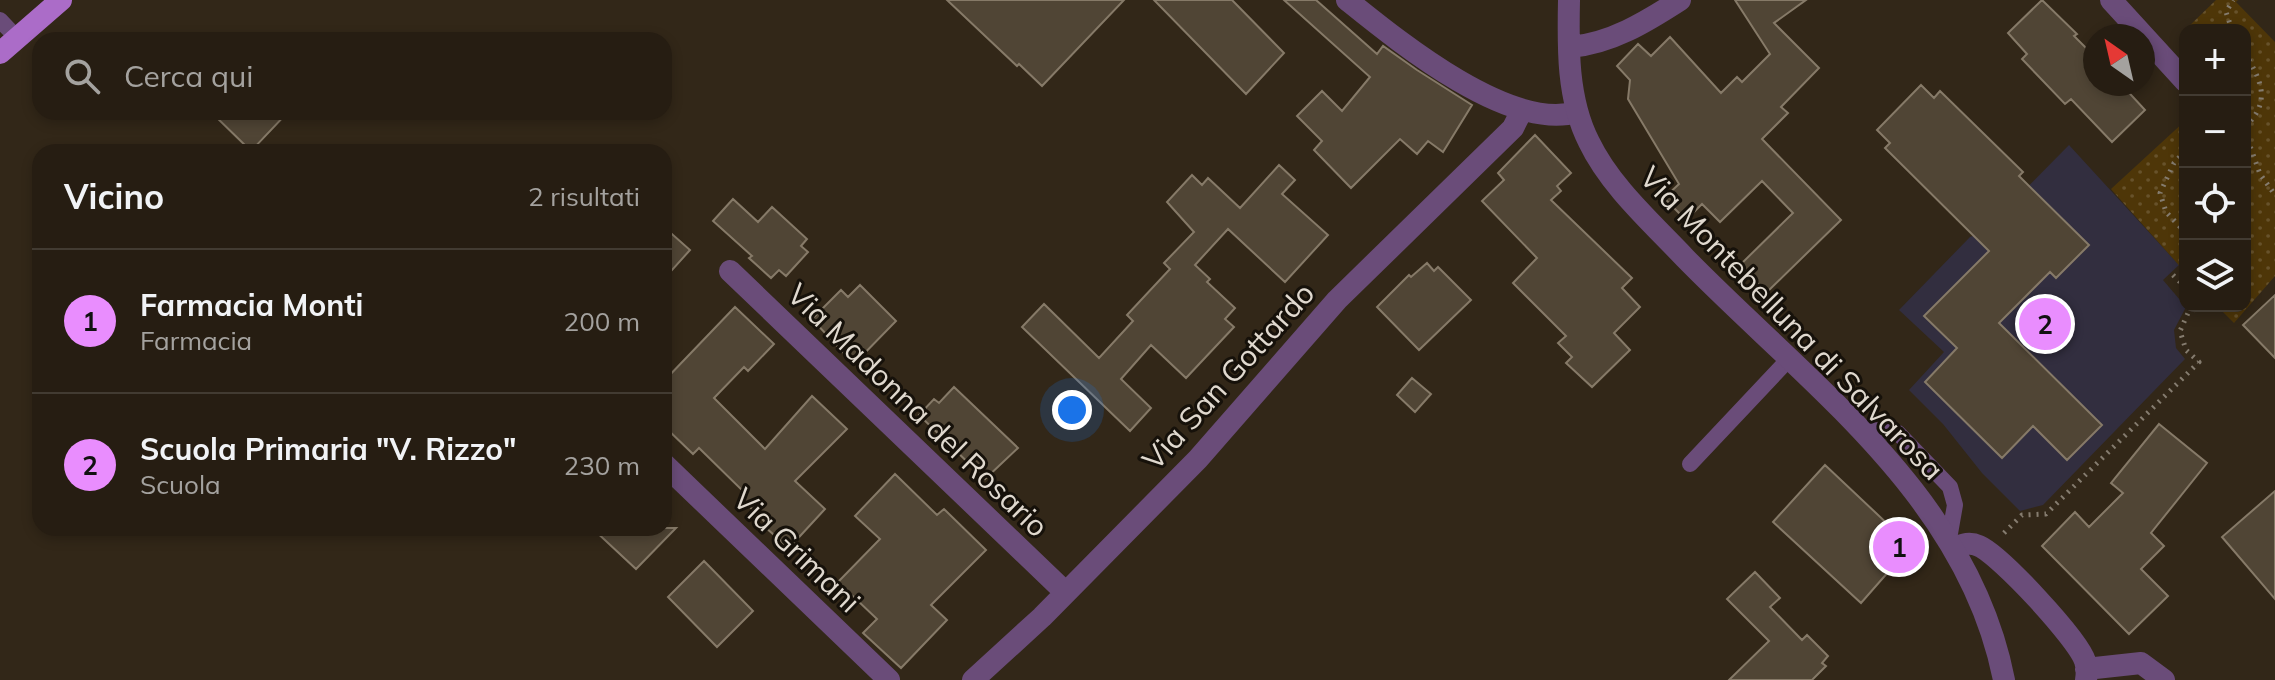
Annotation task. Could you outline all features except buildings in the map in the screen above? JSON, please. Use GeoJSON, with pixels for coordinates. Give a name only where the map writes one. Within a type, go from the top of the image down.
{"type":"FeatureCollection","features":[{"type":"Feature","properties":{"kind":"main road"},"geometry":{"type":"LineString","coordinates":[[0,53],[61,0]]}},
{"type":"Feature","properties":{"kind":"street"},"geometry":{"type":"LineString","coordinates":[[1347,0],[1384,30],[1481,92],[1522,110],[1558,115],[1577,112]]}},
{"type":"Feature","properties":{"kind":"street","name":"Via Montebelluna di Salvarosa"},"geometry":{"type":"LineString","coordinates":[[1569,0],[1577,112],[1595,153],[1621,189],[1708,282],[1910,483],[1952,543],[1987,617],[2004,680]]}},
{"type":"Feature","properties":{"kind":"street"},"geometry":{"type":"LineString","coordinates":[[1570,47],[1591,45],[1612,38],[1680,0]]}},
{"type":"Feature","properties":{"kind":"street"},"geometry":{"type":"LineString","coordinates":[[2111,0],[2179,74]]}},
{"type":"Feature","properties":{"kind":"street","name":"Via San Gottardo"},"geometry":{"type":"LineString","coordinates":[[973,680],[1042,617],[1218,438],[1337,300],[1513,128],[1522,110]]}},
{"type":"Feature","properties":{"kind":"street","name":"Via Madonna del Rosario"},"geometry":{"type":"LineString","coordinates":[[730,271],[1065,592]]}},
{"type":"Feature","properties":{"kind":"street","name":"Via Grimani"},"geometry":{"type":"LineString","coordinates":[[672,472],[889,680]]}},
{"type":"Feature","properties":{"kind":"street"},"geometry":{"type":"LineString","coordinates":[[1952,543],[1973,544],[1987,551],[2069,635],[2085,660],[2086,674],[2141,663],[2164,680]]}},
{"type":"Feature","properties":{"kind":"lane"},"geometry":{"type":"LineString","coordinates":[[0,20],[17,38]]}},
{"type":"Feature","properties":{"kind":"lane"},"geometry":{"type":"LineString","coordinates":[[1690,464],[1788,360]]}},
{"type":"Feature","properties":{"kind":"path"},"geometry":{"type":"LineString","coordinates":[[2230,24],[2226,12],[2233,0]]}},
{"type":"Feature","properties":{"kind":"path"},"geometry":{"type":"LineString","coordinates":[[2251,64],[2263,86],[2257,112],[2251,121]]}},
{"type":"Feature","properties":{"kind":"path"},"geometry":{"type":"LineString","coordinates":[[2251,148],[2260,174],[2275,195]]}},
{"type":"Feature","properties":{"kind":"path"},"geometry":{"type":"LineString","coordinates":[[2179,158],[2160,193],[2166,212],[2179,226]]}},
{"type":"Feature","properties":{"kind":"path"},"geometry":{"type":"LineString","coordinates":[[2173,275],[2179,279]]}},
{"type":"Feature","properties":{"kind":"path"},"geometry":{"type":"LineString","coordinates":[[1987,551],[2022,515],[2046,514],[2199,362],[2186,350],[2180,331],[2190,312]]}},
{"type":"Feature","properties":{"kind":"shaded area"},"geometry":{"type":"Polygon","coordinates":[[[2216,0],[2238,0],[2236,2],[2275,42],[2275,276],[2251,304],[2251,24],[2191,24],[2216,0]]]}},
{"type":"Feature","properties":{"kind":"shaded area"},"geometry":{"type":"Polygon","coordinates":[[[2179,127],[2179,265],[2111,189],[2179,127]]]}},
{"type":"Feature","properties":{"kind":"shaded area"},"geometry":{"type":"Polygon","coordinates":[[[2069,145],[2179,265],[2163,280],[2179,299],[2179,312],[2183,312],[2174,330],[2176,348],[2185,359],[2043,505],[2020,511],[1909,390],[1944,352],[1899,310],[1970,237],[1983,232],[2069,145]]]}},
{"type":"Feature","properties":{"kind":"shaded area"},"geometry":{"type":"Polygon","coordinates":[[[2223,312],[2244,312],[2234,323],[2223,312]]]}},
{"type":"Feature","properties":{"kind":"place","name":"Scuola Primaria \"V. Rizzo\""},"geometry":{"type":"Point","coordinates":[2045,324]}},
{"type":"Feature","properties":{"kind":"place","name":"Farmacia Monti"},"geometry":{"type":"Point","coordinates":[1899,547]}}]}
